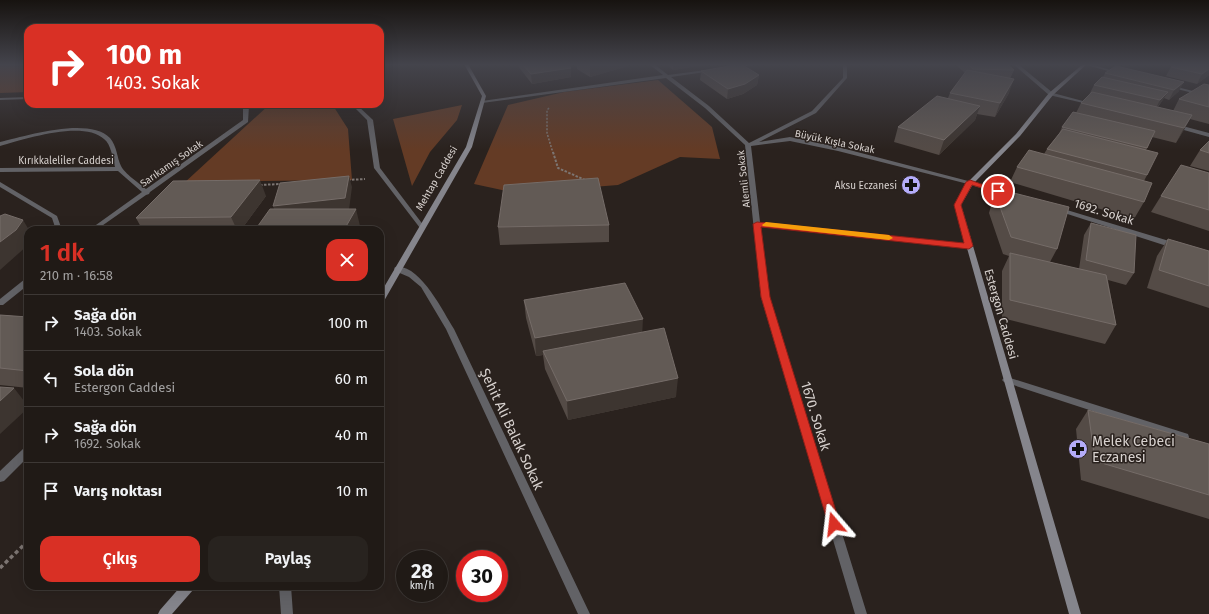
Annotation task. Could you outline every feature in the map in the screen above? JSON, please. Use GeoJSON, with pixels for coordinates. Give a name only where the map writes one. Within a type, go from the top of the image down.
{"type":"FeatureCollection","features":[{"type":"Feature","properties":{"kind":"street"},"geometry":{"type":"LineString","coordinates":[[482,93],[484,96],[482,102],[551,93]]}},
{"type":"Feature","properties":{"kind":"street"},"geometry":{"type":"LineString","coordinates":[[687,93],[707,108],[748,145]]}},
{"type":"Feature","properties":{"kind":"street","name":"Alemli Sokak"},"geometry":{"type":"LineString","coordinates":[[757,224],[748,145],[814,112],[832,93]]}},
{"type":"Feature","properties":{"kind":"street"},"geometry":{"type":"LineString","coordinates":[[1197,93],[1209,96]]}},
{"type":"Feature","properties":{"kind":"street"},"geometry":{"type":"LineString","coordinates":[[1051,94],[1097,106]]}},
{"type":"Feature","properties":{"kind":"street","name":"Estergon Caddesi"},"geometry":{"type":"LineString","coordinates":[[1051,94],[1018,135],[970,182],[958,205],[1075,614]]}},
{"type":"Feature","properties":{"kind":"street"},"geometry":{"type":"LineString","coordinates":[[0,99],[24,98]]}},
{"type":"Feature","properties":{"kind":"street","name":"Mehtap Caddesi"},"geometry":{"type":"LineString","coordinates":[[384,294],[469,147],[482,102]]}},
{"type":"Feature","properties":{"kind":"street","name":"Sarıkamış Sokak"},"geometry":{"type":"LineString","coordinates":[[98,226],[246,122],[246,108]]}},
{"type":"Feature","properties":{"kind":"street"},"geometry":{"type":"LineString","coordinates":[[357,108],[370,120],[377,168],[422,227]]}},
{"type":"Feature","properties":{"kind":"street"},"geometry":{"type":"LineString","coordinates":[[1166,124],[1209,135]]}},
{"type":"Feature","properties":{"kind":"street"},"geometry":{"type":"LineString","coordinates":[[0,144],[65,130],[89,131],[101,134],[109,139],[119,170]]}},
{"type":"Feature","properties":{"kind":"street","name":"Büyük Kışla Sokak"},"geometry":{"type":"LineString","coordinates":[[748,145],[790,140],[838,149],[970,182]]}},
{"type":"Feature","properties":{"kind":"street","name":"Kırıkkaleliler Caddesi"},"geometry":{"type":"LineString","coordinates":[[0,170],[119,170],[147,193]]}},
{"type":"Feature","properties":{"kind":"street"},"geometry":{"type":"LineString","coordinates":[[970,182],[1014,196]]}},
{"type":"Feature","properties":{"kind":"street"},"geometry":{"type":"LineString","coordinates":[[0,184],[55,217],[57,226]]}},
{"type":"Feature","properties":{"kind":"street","name":"1692. Sokak"},"geometry":{"type":"LineString","coordinates":[[1050,207],[1181,248]]}},
{"type":"Feature","properties":{"kind":"street"},"geometry":{"type":"LineString","coordinates":[[757,224],[969,246]]}},
{"type":"Feature","properties":{"kind":"street","name":"1670. Sokak"},"geometry":{"type":"LineString","coordinates":[[757,224],[765,297],[861,614]]}},
{"type":"Feature","properties":{"kind":"street","name":"Şehit Ali Balak Sokak"},"geometry":{"type":"LineString","coordinates":[[398,268],[412,275],[424,286],[450,328],[584,614]]}},
{"type":"Feature","properties":{"kind":"street"},"geometry":{"type":"LineString","coordinates":[[0,303],[24,284]]}},
{"type":"Feature","properties":{"kind":"street"},"geometry":{"type":"LineString","coordinates":[[1007,380],[1194,441]]}},
{"type":"Feature","properties":{"kind":"street"},"geometry":{"type":"LineString","coordinates":[[0,478],[24,455]]}},
{"type":"Feature","properties":{"kind":"street"},"geometry":{"type":"LineString","coordinates":[[164,614],[185,590]]}},
{"type":"Feature","properties":{"kind":"street"},"geometry":{"type":"LineString","coordinates":[[285,590],[287,614]]}},
{"type":"Feature","properties":{"kind":"path"},"geometry":{"type":"LineString","coordinates":[[551,105],[547,110],[546,125],[549,146],[558,168],[584,178],[588,183]]}},
{"type":"Feature","properties":{"kind":"path"},"geometry":{"type":"LineString","coordinates":[[344,180],[385,178]]}},
{"type":"Feature","properties":{"kind":"path"},"geometry":{"type":"LineString","coordinates":[[253,186],[284,184]]}},
{"type":"Feature","properties":{"kind":"path"},"geometry":{"type":"LineString","coordinates":[[0,568],[24,545]]}},
{"type":"Feature","properties":{"kind":"shaded area"},"geometry":{"type":"Polygon","coordinates":[[[561,93],[673,93],[712,127],[720,159],[680,157],[618,185],[516,193],[474,184],[508,105],[561,93]]]}},
{"type":"Feature","properties":{"kind":"shaded area"},"geometry":{"type":"Polygon","coordinates":[[[462,105],[457,120],[430,152],[412,186],[393,119],[462,105]]]}},
{"type":"Feature","properties":{"kind":"shaded area"},"geometry":{"type":"Polygon","coordinates":[[[266,108],[335,108],[348,129],[352,180],[183,184],[266,108]]]}},
{"type":"Feature","properties":{"kind":"building"},"geometry":{"type":"Polygon","coordinates":[[[950,93],[1006,93],[1000,103],[950,93]]]}},
{"type":"Feature","properties":{"kind":"building"},"geometry":{"type":"Polygon","coordinates":[[[1091,93],[1095,93],[1192,115],[1184,128],[1081,103],[1091,93]]]}},
{"type":"Feature","properties":{"kind":"building"},"geometry":{"type":"Polygon","coordinates":[[[1128,93],[1167,93],[1160,100],[1128,93]]]}},
{"type":"Feature","properties":{"kind":"building"},"geometry":{"type":"Polygon","coordinates":[[[1190,93],[1209,93],[1209,107],[1179,99],[1190,93]]]}},
{"type":"Feature","properties":{"kind":"building"},"geometry":{"type":"Polygon","coordinates":[[[937,96],[980,106],[944,140],[898,127],[937,96]]]}},
{"type":"Feature","properties":{"kind":"building"},"geometry":{"type":"Polygon","coordinates":[[[1073,112],[1155,131],[1147,148],[1062,127],[1073,112]]]}},
{"type":"Feature","properties":{"kind":"building"},"geometry":{"type":"Polygon","coordinates":[[[1063,129],[1158,153],[1147,175],[1047,149],[1063,129]]]}},
{"type":"Feature","properties":{"kind":"building"},"geometry":{"type":"Polygon","coordinates":[[[1209,141],[1209,153],[1200,150],[1209,141]]]}},
{"type":"Feature","properties":{"kind":"building"},"geometry":{"type":"Polygon","coordinates":[[[1029,150],[1152,183],[1144,202],[1017,167],[1029,150]]]}},
{"type":"Feature","properties":{"kind":"building"},"geometry":{"type":"Polygon","coordinates":[[[1181,165],[1209,173],[1209,210],[1161,196],[1181,165]]]}},
{"type":"Feature","properties":{"kind":"building"},"geometry":{"type":"Polygon","coordinates":[[[349,176],[345,198],[273,206],[280,183],[349,176]]]}},
{"type":"Feature","properties":{"kind":"building"},"geometry":{"type":"Polygon","coordinates":[[[598,178],[609,225],[498,227],[504,185],[598,178]]]}},
{"type":"Feature","properties":{"kind":"building"},"geometry":{"type":"Polygon","coordinates":[[[260,180],[231,217],[136,218],[173,181],[260,180]]]}},
{"type":"Feature","properties":{"kind":"building"},"geometry":{"type":"Polygon","coordinates":[[[998,189],[1069,207],[1057,249],[1011,237],[996,196],[998,189]]]}},
{"type":"Feature","properties":{"kind":"building"},"geometry":{"type":"Polygon","coordinates":[[[270,209],[356,209],[346,226],[258,226],[270,209]]]}},
{"type":"Feature","properties":{"kind":"building"},"geometry":{"type":"Polygon","coordinates":[[[5,214],[23,220],[16,230],[0,242],[0,216],[5,214]]]}},
{"type":"Feature","properties":{"kind":"building"},"geometry":{"type":"Polygon","coordinates":[[[1091,223],[1136,235],[1134,273],[1086,260],[1091,223]]]}},
{"type":"Feature","properties":{"kind":"building"},"geometry":{"type":"Polygon","coordinates":[[[1168,239],[1209,251],[1209,286],[1159,270],[1168,239]]]}},
{"type":"Feature","properties":{"kind":"building"},"geometry":{"type":"Polygon","coordinates":[[[1010,253],[1106,275],[1116,325],[1010,300],[1010,253]]]}},
{"type":"Feature","properties":{"kind":"building"},"geometry":{"type":"Polygon","coordinates":[[[625,283],[643,319],[535,338],[524,300],[625,283]]]}},
{"type":"Feature","properties":{"kind":"building"},"geometry":{"type":"Polygon","coordinates":[[[0,315],[24,317],[24,371],[0,368],[0,315]]]}},
{"type":"Feature","properties":{"kind":"building"},"geometry":{"type":"Polygon","coordinates":[[[664,328],[678,378],[567,401],[543,351],[664,328]]]}},
{"type":"Feature","properties":{"kind":"building"},"geometry":{"type":"Polygon","coordinates":[[[0,387],[14,388],[0,401],[0,387]]]}},
{"type":"Feature","properties":{"kind":"building"},"geometry":{"type":"Polygon","coordinates":[[[1088,410],[1209,444],[1209,495],[1095,461],[1088,410]]]}},
{"type":"Feature","properties":{"kind":"slow traffic"},"geometry":{"type":"LineString","coordinates":[[766,225],[889,238]]}},
{"type":"Feature","properties":{"kind":"place","name":"Aksu Eczanesi"},"geometry":{"type":"Point","coordinates":[911,185]}},
{"type":"Feature","properties":{"kind":"place","name":"Melek Cebeci Eczanesi"},"geometry":{"type":"Point","coordinates":[1078,449]}},
{"type":"Feature","properties":{"kind":"route"},"geometry":{"type":"LineString","coordinates":[[834,524],[765,297],[757,224],[969,246],[958,205],[970,182],[998,191]]}}]}
